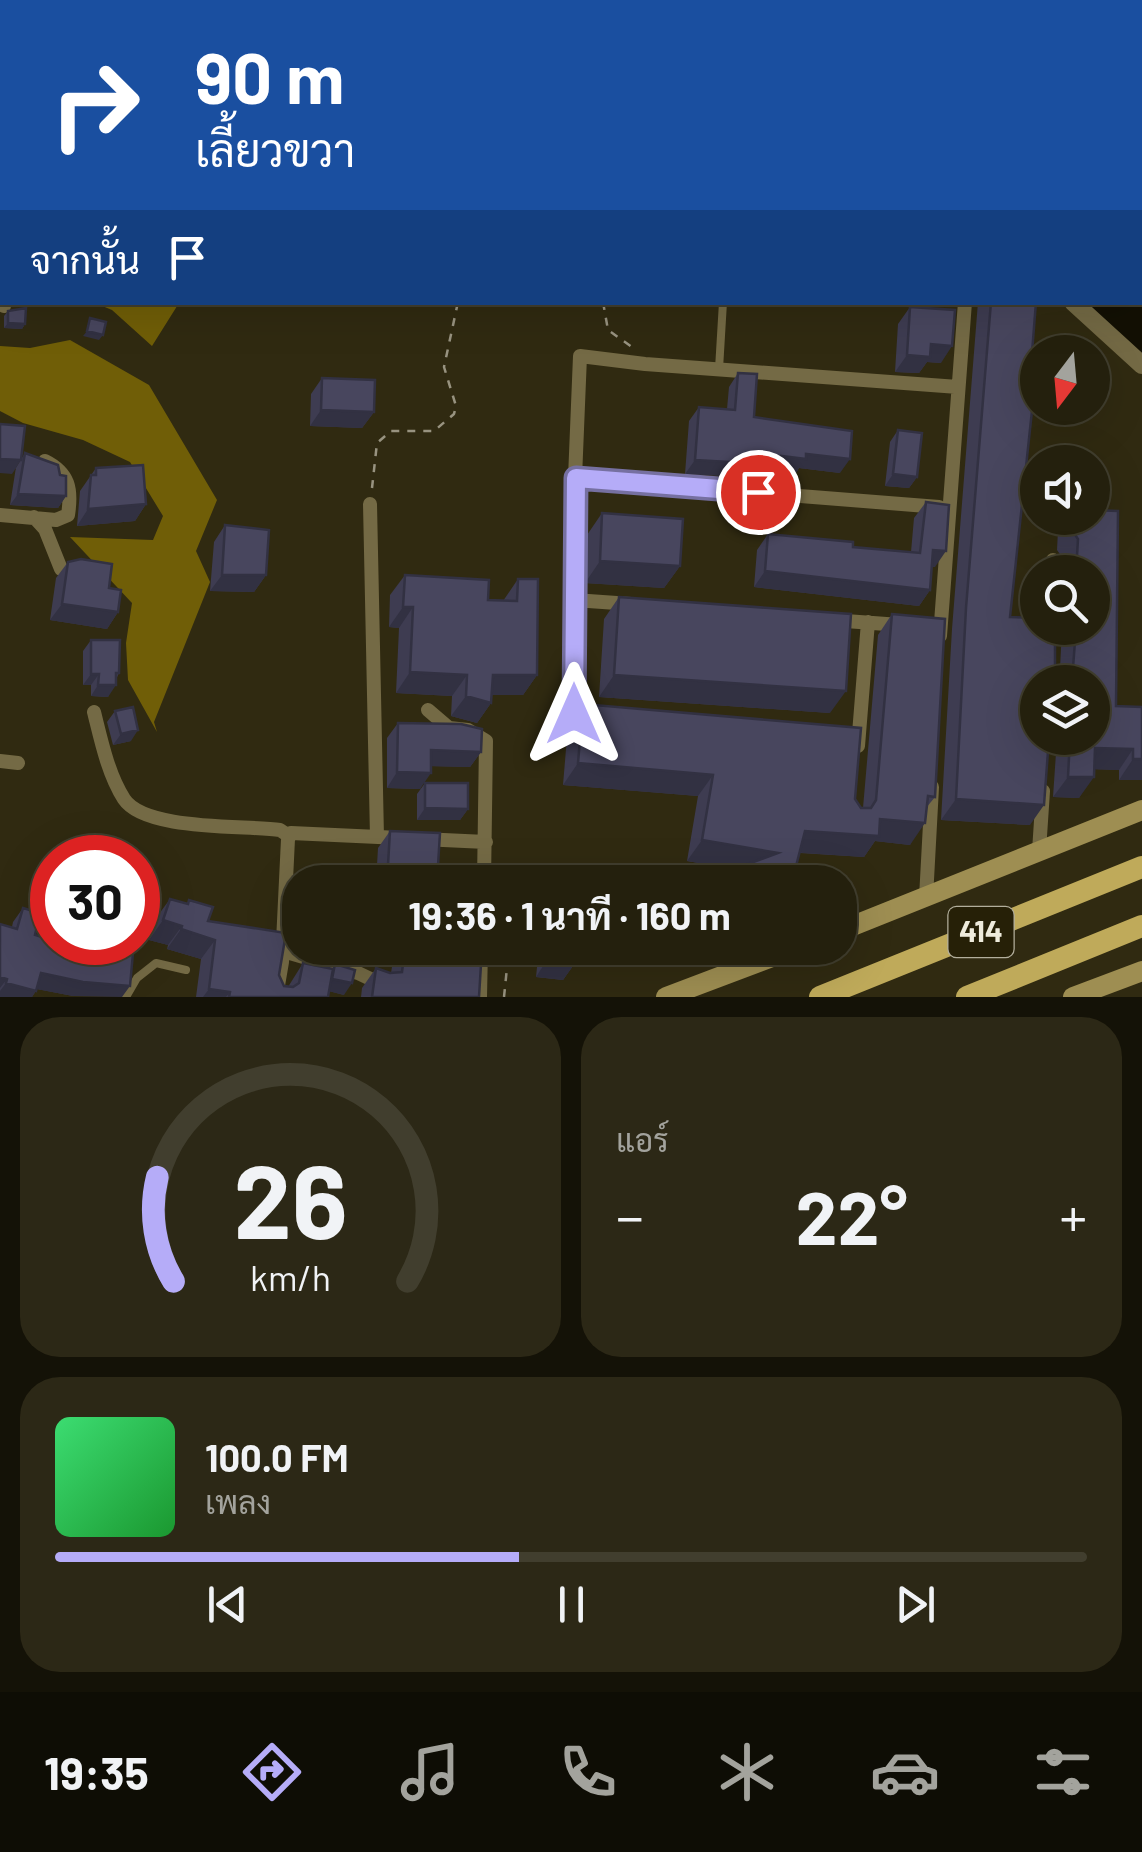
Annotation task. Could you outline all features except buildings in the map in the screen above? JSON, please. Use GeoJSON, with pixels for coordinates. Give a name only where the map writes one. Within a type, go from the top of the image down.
{"type":"FeatureCollection","features":[{"type":"Feature","properties":{"kind":"main road","name":"414"},"geometry":{"type":"LineString","coordinates":[[857,924],[1142,810]]}},
{"type":"Feature","properties":{"kind":"main road","name":"414"},"geometry":{"type":"LineString","coordinates":[[820,997],[1142,867]]}},
{"type":"Feature","properties":{"kind":"main road","name":"414"},"geometry":{"type":"LineString","coordinates":[[967,997],[1142,926]]}},
{"type":"Feature","properties":{"kind":"main road"},"geometry":{"type":"LineString","coordinates":[[666,997],[751,965]]}},
{"type":"Feature","properties":{"kind":"main road"},"geometry":{"type":"LineString","coordinates":[[1082,996],[1142,971]]}},
{"type":"Feature","properties":{"kind":"street"},"geometry":{"type":"LineString","coordinates":[[940,647],[965,305]]}},
{"type":"Feature","properties":{"kind":"street"},"geometry":{"type":"LineString","coordinates":[[1076,305],[1142,364]]}},
{"type":"Feature","properties":{"kind":"street"},"geometry":{"type":"LineString","coordinates":[[612,716],[574,714],[580,356],[958,387]]}},
{"type":"Feature","properties":{"kind":"street"},"geometry":{"type":"LineString","coordinates":[[0,515],[56,520],[68,515],[68,480],[60,469],[25,456]]}},
{"type":"Feature","properties":{"kind":"street"},"geometry":{"type":"LineString","coordinates":[[576,478],[950,508]]}},
{"type":"Feature","properties":{"kind":"street"},"geometry":{"type":"LineString","coordinates":[[370,504],[377,837]]}},
{"type":"Feature","properties":{"kind":"street"},"geometry":{"type":"LineString","coordinates":[[33,517],[45,529],[61,568]]}},
{"type":"Feature","properties":{"kind":"street"},"geometry":{"type":"LineString","coordinates":[[574,600],[652,606]]}},
{"type":"Feature","properties":{"kind":"street"},"geometry":{"type":"LineString","coordinates":[[809,618],[941,628]]}},
{"type":"Feature","properties":{"kind":"street"},"geometry":{"type":"LineString","coordinates":[[856,765],[868,622]]}},
{"type":"Feature","properties":{"kind":"street"},"geometry":{"type":"LineString","coordinates":[[428,710],[449,728],[468,730],[486,742],[485,865]]}},
{"type":"Feature","properties":{"kind":"street"},"geometry":{"type":"LineString","coordinates":[[94,712],[125,802],[139,812],[188,822],[280,830],[290,836]]}},
{"type":"Feature","properties":{"kind":"street"},"geometry":{"type":"LineString","coordinates":[[840,728],[859,728]]}},
{"type":"Feature","properties":{"kind":"street"},"geometry":{"type":"LineString","coordinates":[[0,761],[18,764]]}},
{"type":"Feature","properties":{"kind":"street"},"geometry":{"type":"LineString","coordinates":[[926,898],[933,763]]}},
{"type":"Feature","properties":{"kind":"street"},"geometry":{"type":"LineString","coordinates":[[1039,850],[1044,775]]}},
{"type":"Feature","properties":{"kind":"street"},"geometry":{"type":"LineString","coordinates":[[288,865],[291,833],[486,842]]}},
{"type":"Feature","properties":{"kind":"street"},"geometry":{"type":"LineString","coordinates":[[276,997],[282,958]]}},
{"type":"Feature","properties":{"kind":"street"},"geometry":{"type":"LineString","coordinates":[[331,965],[377,982]]}},
{"type":"Feature","properties":{"kind":"street"},"geometry":{"type":"LineString","coordinates":[[480,997],[481,965]]}},
{"type":"Feature","properties":{"kind":"lane"},"geometry":{"type":"LineString","coordinates":[[719,369],[723,305]]}},
{"type":"Feature","properties":{"kind":"lane"},"geometry":{"type":"LineString","coordinates":[[126,997],[137,978],[156,963],[186,970]]}},
{"type":"Feature","properties":{"kind":"path"},"geometry":{"type":"LineString","coordinates":[[370,504],[378,443],[391,431],[434,430],[454,414],[456,406],[444,367],[457,305]]}},
{"type":"Feature","properties":{"kind":"path"},"geometry":{"type":"LineString","coordinates":[[604,305],[608,330],[630,344],[645,364]]}},
{"type":"Feature","properties":{"kind":"path"},"geometry":{"type":"LineString","coordinates":[[504,997],[507,965]]}},
{"type":"Feature","properties":{"kind":"shaded area"},"geometry":{"type":"Polygon","coordinates":[[[100,305],[178,305],[152,346],[112,310],[100,305]]]}},
{"type":"Feature","properties":{"kind":"shaded area"},"geometry":{"type":"Polygon","coordinates":[[[1086,305],[1142,305],[1142,354],[1086,305]]]}},
{"type":"Feature","properties":{"kind":"shaded area"},"geometry":{"type":"Polygon","coordinates":[[[70,340],[149,385],[217,500],[196,551],[210,582],[154,722],[157,732],[128,680],[126,643],[132,603],[70,537],[153,540],[163,516],[130,462],[83,440],[23,423],[0,411],[0,346],[30,348],[70,340]]]}},
{"type":"Feature","properties":{"kind":"route"},"geometry":{"type":"LineString","coordinates":[[574,714],[576,478],[758,492]]}}]}
